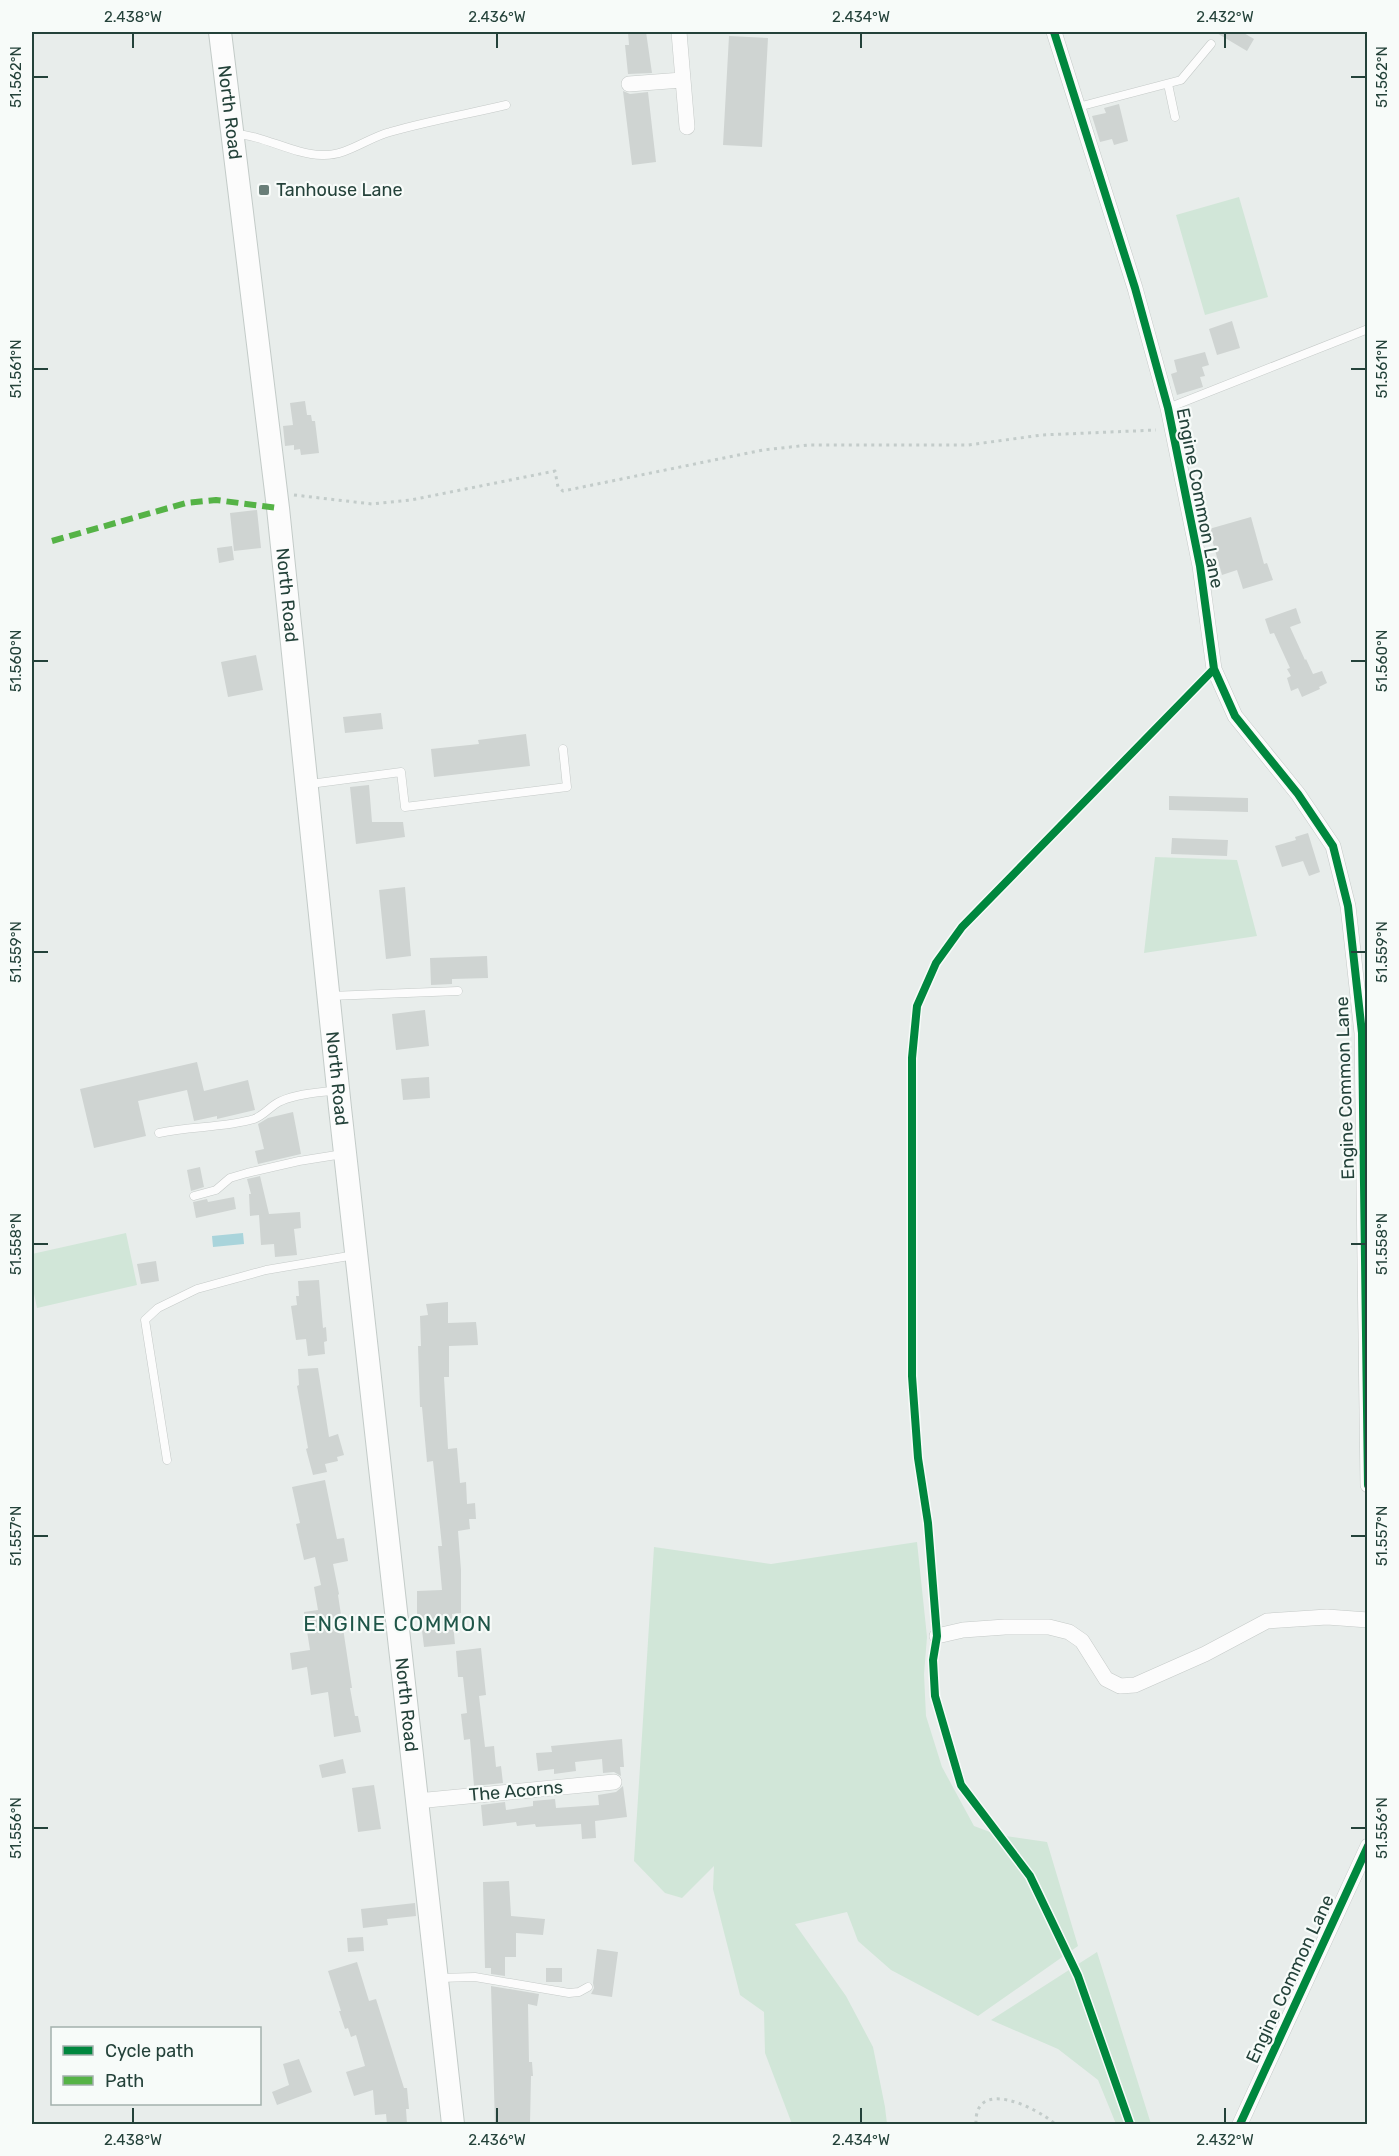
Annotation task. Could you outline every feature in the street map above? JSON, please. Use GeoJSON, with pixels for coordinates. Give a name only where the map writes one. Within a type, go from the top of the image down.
{"type":"FeatureCollection","features":[{"type":"Feature","properties":{"kind":"street","name":"North Road"},"geometry":{"type":"LineString","coordinates":[[220,32],[278,508],[338,1090],[453,2124]]}},
{"type":"Feature","properties":{"kind":"street"},"geometry":{"type":"LineString","coordinates":[[679,32],[687,127]]}},
{"type":"Feature","properties":{"kind":"street","name":"Engine Common Lane"},"geometry":{"type":"LineString","coordinates":[[1054,32],[1135,288],[1168,408],[1200,566],[1214,669],[1235,716],[1298,794],[1333,846],[1348,906],[1362,1033],[1368,1485]]}},
{"type":"Feature","properties":{"kind":"street"},"geometry":{"type":"LineString","coordinates":[[629,84],[682,80]]}},
{"type":"Feature","properties":{"kind":"street"},"geometry":{"type":"LineString","coordinates":[[937,1636],[963,1630],[1005,1626],[1049,1627],[1069,1632],[1082,1641],[1106,1679],[1120,1686],[1135,1685],[1145,1681],[1205,1654],[1267,1621],[1327,1617],[1368,1620]]}},
{"type":"Feature","properties":{"kind":"street","name":"The Acorns"},"geometry":{"type":"LineString","coordinates":[[417,1801],[614,1782]]}},
{"type":"Feature","properties":{"kind":"street","name":"Engine Common Lane"},"geometry":{"type":"LineString","coordinates":[[1240,2124],[1368,1846]]}},
{"type":"Feature","properties":{"kind":"lane"},"geometry":{"type":"LineString","coordinates":[[1078,107],[1180,80],[1210,44]]}},
{"type":"Feature","properties":{"kind":"lane"},"geometry":{"type":"LineString","coordinates":[[1168,84],[1175,117]]}},
{"type":"Feature","properties":{"kind":"lane"},"geometry":{"type":"LineString","coordinates":[[232,134],[249,135],[306,153],[338,154],[388,132],[506,105]]}},
{"type":"Feature","properties":{"kind":"lane"},"geometry":{"type":"LineString","coordinates":[[1168,408],[1368,329]]}},
{"type":"Feature","properties":{"kind":"lane"},"geometry":{"type":"LineString","coordinates":[[306,785],[401,772],[405,807],[567,787],[563,748]]}},
{"type":"Feature","properties":{"kind":"lane"},"geometry":{"type":"LineString","coordinates":[[328,996],[458,991]]}},
{"type":"Feature","properties":{"kind":"lane"},"geometry":{"type":"LineString","coordinates":[[917,1006],[912,1058],[912,1376],[918,1458],[928,1523],[937,1636]]}},
{"type":"Feature","properties":{"kind":"lane"},"geometry":{"type":"LineString","coordinates":[[159,1133],[183,1128],[213,1128],[232,1124],[256,1118],[281,1100],[338,1090]]}},
{"type":"Feature","properties":{"kind":"lane"},"geometry":{"type":"LineString","coordinates":[[194,1196],[216,1190],[230,1178],[247,1173],[299,1161],[345,1154]]}},
{"type":"Feature","properties":{"kind":"lane"},"geometry":{"type":"LineString","coordinates":[[167,1461],[145,1320],[158,1308],[197,1289],[266,1270],[356,1254]]}},
{"type":"Feature","properties":{"kind":"lane"},"geometry":{"type":"LineString","coordinates":[[437,1978],[475,1977],[569,1993],[579,1992],[588,1987]]}},
{"type":"Feature","properties":{"kind":"path"},"geometry":{"type":"LineString","coordinates":[[292,495],[372,504],[411,500],[555,471],[558,487],[563,491],[740,454],[809,445],[968,444],[1042,435],[1172,429]]}},
{"type":"Feature","properties":{"kind":"path"},"geometry":{"type":"LineString","coordinates":[[976,2124],[975,2115],[979,2106],[991,2099],[1019,2102],[1043,2114],[1055,2124]]}},
{"type":"Feature","properties":{"kind":"green space"},"geometry":{"type":"Polygon","coordinates":[[[1239,197],[1268,297],[1205,315],[1176,215],[1239,197]]]}},
{"type":"Feature","properties":{"kind":"green space"},"geometry":{"type":"Polygon","coordinates":[[[1155,857],[1237,860],[1257,936],[1144,953],[1155,857]]]}},
{"type":"Feature","properties":{"kind":"green space"},"geometry":{"type":"Polygon","coordinates":[[[126,1233],[137,1285],[37,1308],[32,1284],[32,1254],[126,1233]]]}},
{"type":"Feature","properties":{"kind":"green space"},"geometry":{"type":"Polygon","coordinates":[[[917,1542],[927,1637],[924,1674],[926,1716],[942,1767],[974,1826],[998,1835],[1047,1842],[1078,1946],[978,2016],[891,1970],[858,1941],[847,1912],[795,1924],[846,1996],[873,2047],[887,2124],[792,2124],[765,2053],[764,2012],[740,1995],[713,1889],[714,1866],[682,1898],[665,1893],[634,1861],[654,1547],[771,1564],[917,1542]]]}},
{"type":"Feature","properties":{"kind":"green space"},"geometry":{"type":"Polygon","coordinates":[[[1097,1952],[1151,2124],[1116,2124],[1098,2080],[1058,2049],[991,2020],[1097,1952]]]}},
{"type":"Feature","properties":{"kind":"water"},"geometry":{"type":"Polygon","coordinates":[[[243,1233],[244,1244],[213,1247],[212,1236],[243,1233]]]}},
{"type":"Feature","properties":{"kind":"building"},"geometry":{"type":"Polygon","coordinates":[[[628,32],[646,32],[652,73],[628,74],[625,45],[629,45],[628,32]]]}},
{"type":"Feature","properties":{"kind":"building"},"geometry":{"type":"Polygon","coordinates":[[[1215,32],[1242,32],[1254,39],[1247,51],[1215,32]]]}},
{"type":"Feature","properties":{"kind":"building"},"geometry":{"type":"Polygon","coordinates":[[[729,36],[768,38],[762,147],[723,145],[729,36]]]}},
{"type":"Feature","properties":{"kind":"building"},"geometry":{"type":"Polygon","coordinates":[[[623,91],[630,94],[648,92],[656,162],[632,165],[623,91]]]}},
{"type":"Feature","properties":{"kind":"building"},"geometry":{"type":"Polygon","coordinates":[[[1119,104],[1128,141],[1114,145],[1112,139],[1100,142],[1092,116],[1106,113],[1104,108],[1119,104]]]}},
{"type":"Feature","properties":{"kind":"building"},"geometry":{"type":"Polygon","coordinates":[[[1232,321],[1240,348],[1217,355],[1209,329],[1232,321]]]}},
{"type":"Feature","properties":{"kind":"building"},"geometry":{"type":"Polygon","coordinates":[[[1205,352],[1209,365],[1202,367],[1205,376],[1200,377],[1203,387],[1177,395],[1171,374],[1177,372],[1174,360],[1205,352]]]}},
{"type":"Feature","properties":{"kind":"building"},"geometry":{"type":"Polygon","coordinates":[[[305,401],[307,415],[311,415],[312,421],[315,421],[319,453],[301,455],[300,449],[294,450],[294,445],[285,446],[283,426],[293,425],[290,403],[305,401]]]}},
{"type":"Feature","properties":{"kind":"building"},"geometry":{"type":"Polygon","coordinates":[[[257,510],[261,548],[234,551],[230,513],[257,510]]]}},
{"type":"Feature","properties":{"kind":"building"},"geometry":{"type":"Polygon","coordinates":[[[1251,517],[1264,564],[1267,563],[1273,580],[1243,589],[1237,570],[1222,575],[1209,529],[1251,517]]]}},
{"type":"Feature","properties":{"kind":"building"},"geometry":{"type":"Polygon","coordinates":[[[232,546],[234,560],[219,563],[217,548],[232,546]]]}},
{"type":"Feature","properties":{"kind":"building"},"geometry":{"type":"Polygon","coordinates":[[[1296,608],[1301,623],[1290,627],[1313,674],[1322,671],[1327,683],[1319,687],[1320,689],[1302,697],[1298,688],[1291,691],[1287,678],[1291,676],[1287,669],[1290,668],[1274,633],[1270,634],[1265,619],[1296,608]]]}},
{"type":"Feature","properties":{"kind":"building"},"geometry":{"type":"Polygon","coordinates":[[[256,655],[263,690],[228,697],[221,662],[256,655]]]}},
{"type":"Feature","properties":{"kind":"building"},"geometry":{"type":"Polygon","coordinates":[[[381,713],[383,729],[345,733],[343,717],[381,713]]]}},
{"type":"Feature","properties":{"kind":"building"},"geometry":{"type":"Polygon","coordinates":[[[526,734],[530,766],[434,777],[431,749],[479,744],[478,740],[526,734]]]}},
{"type":"Feature","properties":{"kind":"building"},"geometry":{"type":"Polygon","coordinates":[[[369,785],[372,822],[403,822],[405,837],[356,844],[350,787],[369,785]]]}},
{"type":"Feature","properties":{"kind":"building"},"geometry":{"type":"Polygon","coordinates":[[[1169,796],[1248,798],[1248,812],[1169,810],[1169,796]]]}},
{"type":"Feature","properties":{"kind":"building"},"geometry":{"type":"Polygon","coordinates":[[[1308,833],[1320,872],[1309,876],[1303,861],[1282,867],[1275,846],[1296,840],[1295,837],[1308,833]]]}},
{"type":"Feature","properties":{"kind":"building"},"geometry":{"type":"Polygon","coordinates":[[[1172,838],[1228,840],[1227,856],[1171,854],[1172,838]]]}},
{"type":"Feature","properties":{"kind":"building"},"geometry":{"type":"Polygon","coordinates":[[[405,887],[411,956],[386,959],[379,890],[405,887]]]}},
{"type":"Feature","properties":{"kind":"building"},"geometry":{"type":"Polygon","coordinates":[[[487,956],[488,978],[452,979],[452,984],[431,985],[430,958],[487,956]]]}},
{"type":"Feature","properties":{"kind":"building"},"geometry":{"type":"Polygon","coordinates":[[[425,1010],[429,1046],[396,1050],[392,1014],[425,1010]]]}},
{"type":"Feature","properties":{"kind":"building"},"geometry":{"type":"Polygon","coordinates":[[[197,1062],[204,1091],[248,1080],[255,1110],[217,1119],[217,1116],[194,1121],[187,1090],[138,1101],[146,1136],[94,1148],[80,1089],[197,1062]]]}},
{"type":"Feature","properties":{"kind":"building"},"geometry":{"type":"Polygon","coordinates":[[[429,1077],[430,1098],[403,1100],[401,1079],[429,1077]]]}},
{"type":"Feature","properties":{"kind":"building"},"geometry":{"type":"Polygon","coordinates":[[[293,1112],[301,1154],[258,1164],[255,1151],[264,1149],[258,1124],[268,1118],[293,1112]]]}},
{"type":"Feature","properties":{"kind":"building"},"geometry":{"type":"Polygon","coordinates":[[[200,1167],[204,1187],[191,1191],[187,1170],[200,1167]]]}},
{"type":"Feature","properties":{"kind":"building"},"geometry":{"type":"Polygon","coordinates":[[[260,1176],[269,1214],[300,1212],[301,1228],[294,1229],[297,1255],[275,1257],[274,1244],[261,1245],[259,1215],[250,1216],[249,1194],[251,1194],[247,1179],[260,1176]]]}},
{"type":"Feature","properties":{"kind":"building"},"geometry":{"type":"Polygon","coordinates":[[[234,1197],[236,1209],[196,1218],[193,1202],[207,1199],[208,1202],[234,1197]]]}},
{"type":"Feature","properties":{"kind":"building"},"geometry":{"type":"Polygon","coordinates":[[[156,1261],[159,1281],[141,1284],[137,1264],[156,1261]]]}},
{"type":"Feature","properties":{"kind":"building"},"geometry":{"type":"Polygon","coordinates":[[[319,1280],[323,1328],[326,1327],[327,1341],[324,1342],[325,1354],[308,1356],[306,1339],[296,1340],[291,1306],[297,1305],[298,1281],[319,1280]]]}},
{"type":"Feature","properties":{"kind":"building"},"geometry":{"type":"Polygon","coordinates":[[[448,1302],[448,1323],[476,1322],[478,1345],[449,1346],[449,1377],[444,1377],[448,1449],[457,1448],[460,1483],[466,1482],[467,1504],[475,1503],[476,1519],[469,1519],[470,1529],[458,1531],[461,1613],[452,1614],[455,1644],[424,1647],[420,1614],[417,1614],[417,1591],[442,1590],[438,1546],[442,1546],[433,1461],[427,1462],[422,1407],[420,1407],[418,1346],[421,1346],[420,1316],[428,1315],[426,1304],[448,1302]]]}},
{"type":"Feature","properties":{"kind":"building"},"geometry":{"type":"Polygon","coordinates":[[[318,1368],[329,1437],[338,1434],[344,1455],[337,1457],[338,1461],[325,1464],[327,1472],[313,1475],[306,1449],[308,1448],[297,1386],[299,1385],[298,1369],[318,1368]]]}},
{"type":"Feature","properties":{"kind":"building"},"geometry":{"type":"Polygon","coordinates":[[[325,1480],[337,1539],[344,1538],[348,1561],[333,1564],[352,1688],[350,1688],[355,1716],[358,1716],[361,1732],[334,1737],[328,1692],[311,1695],[307,1667],[292,1670],[290,1653],[310,1650],[304,1612],[318,1610],[314,1587],[321,1585],[315,1557],[304,1560],[296,1524],[300,1523],[292,1487],[325,1480]]]}},
{"type":"Feature","properties":{"kind":"building"},"geometry":{"type":"Polygon","coordinates":[[[481,1648],[486,1695],[479,1696],[485,1747],[494,1746],[496,1767],[501,1766],[503,1783],[474,1786],[470,1739],[464,1740],[461,1714],[467,1713],[463,1677],[458,1677],[456,1651],[481,1648]]]}},
{"type":"Feature","properties":{"kind":"building"},"geometry":{"type":"Polygon","coordinates":[[[622,1739],[624,1767],[620,1767],[621,1776],[614,1772],[603,1773],[602,1759],[575,1762],[576,1771],[554,1774],[554,1769],[538,1771],[536,1753],[552,1752],[551,1746],[622,1739]]]}},
{"type":"Feature","properties":{"kind":"building"},"geometry":{"type":"Polygon","coordinates":[[[343,1759],[346,1773],[322,1778],[319,1765],[343,1759]]]}},
{"type":"Feature","properties":{"kind":"building"},"geometry":{"type":"Polygon","coordinates":[[[374,1785],[381,1829],[358,1832],[352,1788],[374,1785]]]}},
{"type":"Feature","properties":{"kind":"building"},"geometry":{"type":"Polygon","coordinates":[[[623,1786],[627,1817],[595,1821],[596,1838],[582,1839],[581,1824],[536,1827],[535,1824],[517,1826],[516,1822],[483,1826],[481,1805],[505,1802],[506,1810],[533,1806],[533,1801],[555,1799],[556,1808],[599,1805],[598,1795],[616,1792],[623,1786]]]}},
{"type":"Feature","properties":{"kind":"building"},"geometry":{"type":"Polygon","coordinates":[[[509,1881],[511,1916],[545,1919],[543,1935],[516,1933],[516,1957],[505,1957],[505,1976],[491,1974],[491,1968],[485,1968],[483,1882],[509,1881]]]}},
{"type":"Feature","properties":{"kind":"building"},"geometry":{"type":"Polygon","coordinates":[[[415,1903],[416,1916],[387,1919],[388,1925],[363,1928],[361,1909],[415,1903]]]}},
{"type":"Feature","properties":{"kind":"building"},"geometry":{"type":"Polygon","coordinates":[[[363,1937],[364,1951],[348,1952],[347,1938],[363,1937]]]}},
{"type":"Feature","properties":{"kind":"building"},"geometry":{"type":"Polygon","coordinates":[[[597,1949],[618,1952],[612,1997],[591,1994],[594,1988],[597,1949]]]}},
{"type":"Feature","properties":{"kind":"building"},"geometry":{"type":"Polygon","coordinates":[[[357,1962],[369,2001],[376,1999],[404,2088],[407,2088],[409,2109],[406,2109],[407,2124],[387,2124],[386,2114],[375,2115],[373,2090],[354,2096],[346,2072],[365,2066],[356,2035],[351,2037],[348,2028],[345,2029],[328,1971],[357,1962]]]}},
{"type":"Feature","properties":{"kind":"building"},"geometry":{"type":"Polygon","coordinates":[[[546,1968],[562,1968],[562,1982],[546,1982],[546,1968]]]}},
{"type":"Feature","properties":{"kind":"building"},"geometry":{"type":"Polygon","coordinates":[[[491,1986],[539,1994],[537,2006],[528,2004],[529,2062],[532,2062],[533,2076],[531,2076],[530,2123],[528,2124],[495,2124],[491,1986]]]}},
{"type":"Feature","properties":{"kind":"building"},"geometry":{"type":"Polygon","coordinates":[[[299,2059],[312,2092],[277,2105],[272,2092],[289,2085],[283,2064],[299,2059]]]}},
{"type":"Feature","properties":{"kind":"marked path"},"geometry":{"type":"LineString","coordinates":[[52,541],[186,503],[216,500],[278,508]]}},
{"type":"Feature","properties":{"kind":"cycle path"},"geometry":{"type":"LineString","coordinates":[[1054,32],[1135,288],[1168,408],[1200,566],[1214,669],[1235,716],[1298,794],[1333,846],[1348,906],[1362,1033],[1368,1485]]}},
{"type":"Feature","properties":{"kind":"cycle path"},"geometry":{"type":"LineString","coordinates":[[1130,2124],[1078,1976],[1030,1876],[961,1785],[935,1696],[933,1660],[937,1636],[928,1523],[918,1458],[912,1376],[912,1058],[917,1006],[936,963],[962,927],[1214,669]]}},
{"type":"Feature","properties":{"kind":"cycle path"},"geometry":{"type":"LineString","coordinates":[[1240,2124],[1368,1846]]}},
{"type":"Feature","properties":{"kind":"place","name":"Tanhouse Lane"},"geometry":{"type":"Point","coordinates":[264,190]}},
{"type":"Feature","properties":{"kind":"district","name":"ENGINE COMMON"},"geometry":{"type":"Point","coordinates":[398,1623]}}]}
